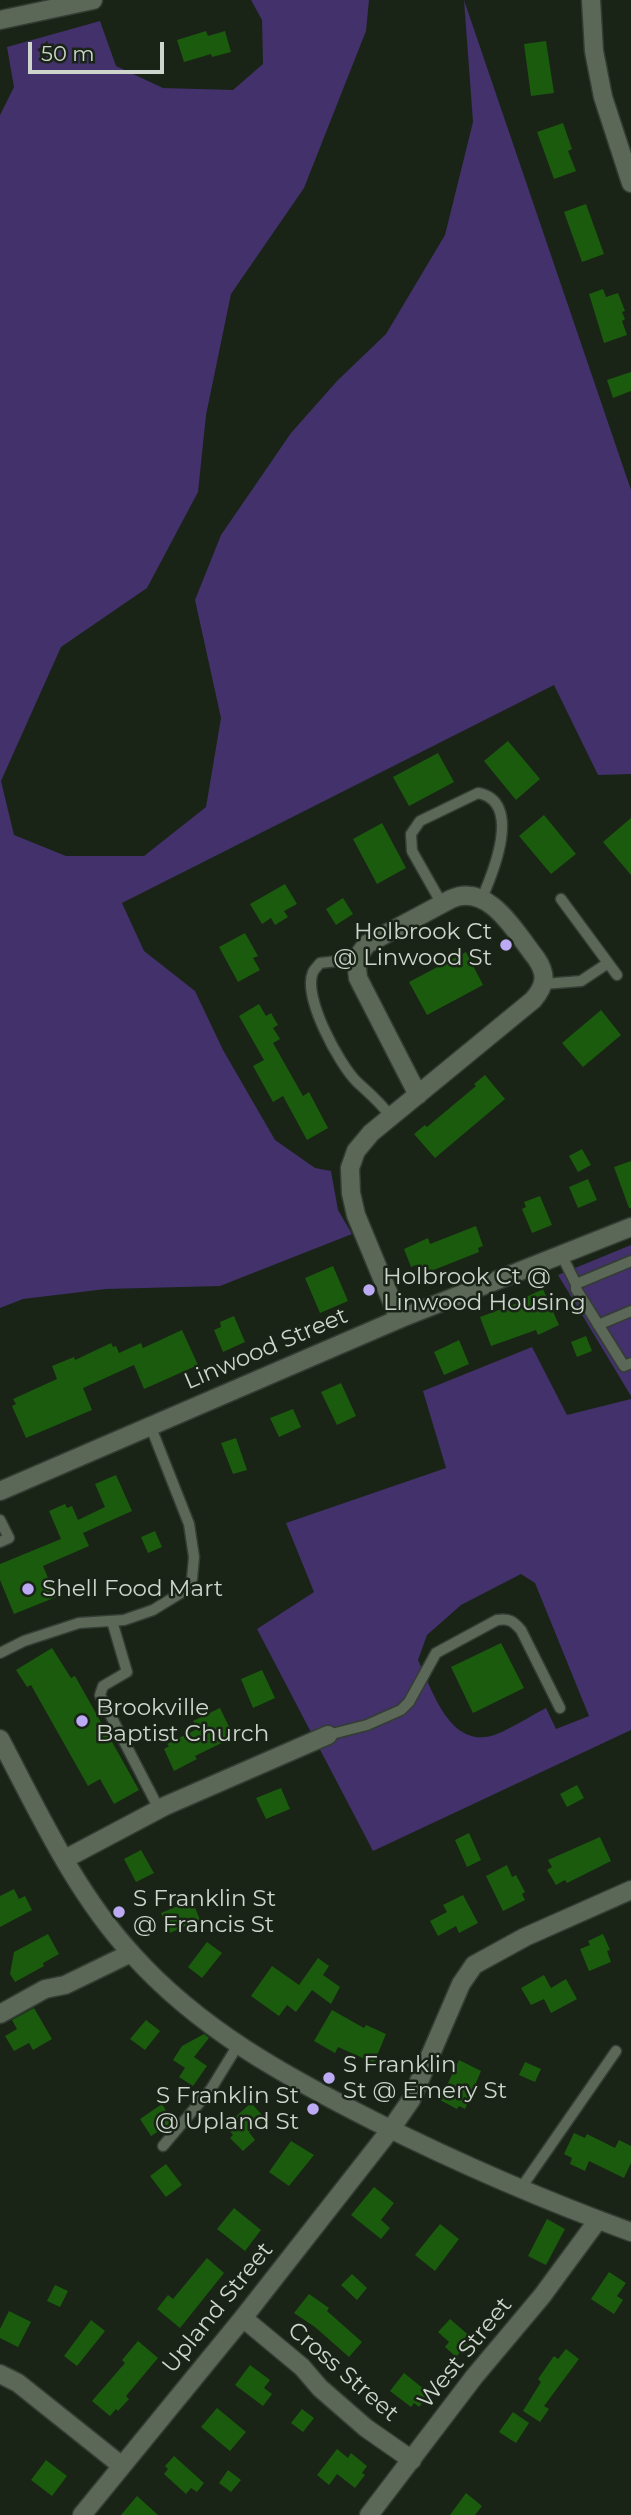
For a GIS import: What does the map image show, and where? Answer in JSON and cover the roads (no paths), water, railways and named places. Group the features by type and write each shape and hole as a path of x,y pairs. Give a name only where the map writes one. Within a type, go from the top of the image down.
{"street":[{"path":"0,20 93,0"},
{"path":"591,0 598,75 603,97 625,145 631,183"},
{"path":"398,1319 356,1215 351,1193 350,1168 356,1151 371,1133 418,1096 533,1000 544,984 542,967 536,958 493,906 482,898 466,894 442,904 368,944 356,959 358,978 418,1096"},
{"name":"Linwood Street","path":"0,1490 398,1319 631,1227"},
{"path":"65,1860 159,1809 328,1735"},
{"path":"0,1739 65,1860 103,1919 156,1980 201,2020 291,2077 391,2129 520,2188 631,2232"},
{"name":"Upland Street","path":"82,2515 243,2318 391,2129 411,2100 457,1993 474,1965 525,1937 631,1890"},
{"path":"0,2014 46,1989 65,1985 131,1953"},
{"name":"West Street","path":"369,2515 474,2377 572,2259 598,2220"},
{"name":"Cross Street","path":"243,2318 302,2367 320,2388 366,2428 412,2459"},
{"path":"0,2374 18,2383 122,2466"}],"lane":[{"path":"442,904 412,851 411,834 419,821 478,793 486,794 493,800 500,811 502,821 497,864 482,898"},
{"path":"561,899 617,975"},
{"path":"356,959 320,963 313,972 311,982 315,1008 339,1058 356,1081 391,1117"},
{"path":"544,984 581,981 608,963"},
{"path":"561,1254 576,1289 624,1366 631,1363"},
{"path":"576,1284 631,1261"},
{"path":"598,1325 631,1311"},
{"path":"0,1653 79,1623 124,1620 153,1610 184,1591 192,1579 194,1557 189,1524 150,1424"},
{"path":"0,1520 9,1538 0,1542"},
{"path":"328,1735 367,1725 401,1710 409,1702 436,1653 496,1620 506,1618 521,1630 560,1708"},
{"path":"112,1621 127,1671 103,1686 100,1695 159,1809"},
{"path":"163,2146 211,2089 237,2045"},
{"path":"520,2188 617,2051"}],"place":[{"name":"Holbrook Ct @ Linwood St","path":"506,945"},
{"name":"Holbrook Ct @ Linwood Housing","path":"369,1290"},
{"name":"Shell Food Mart","path":"28,1589"},
{"name":"Brookville Baptist Church","path":"82,1721"},
{"name":"S Franklin St @ Francis St","path":"119,1912"},
{"name":"S Franklin St @ Emery St","path":"329,2078"},
{"name":"S Franklin St @ Upland St","path":"313,2109"}]}
